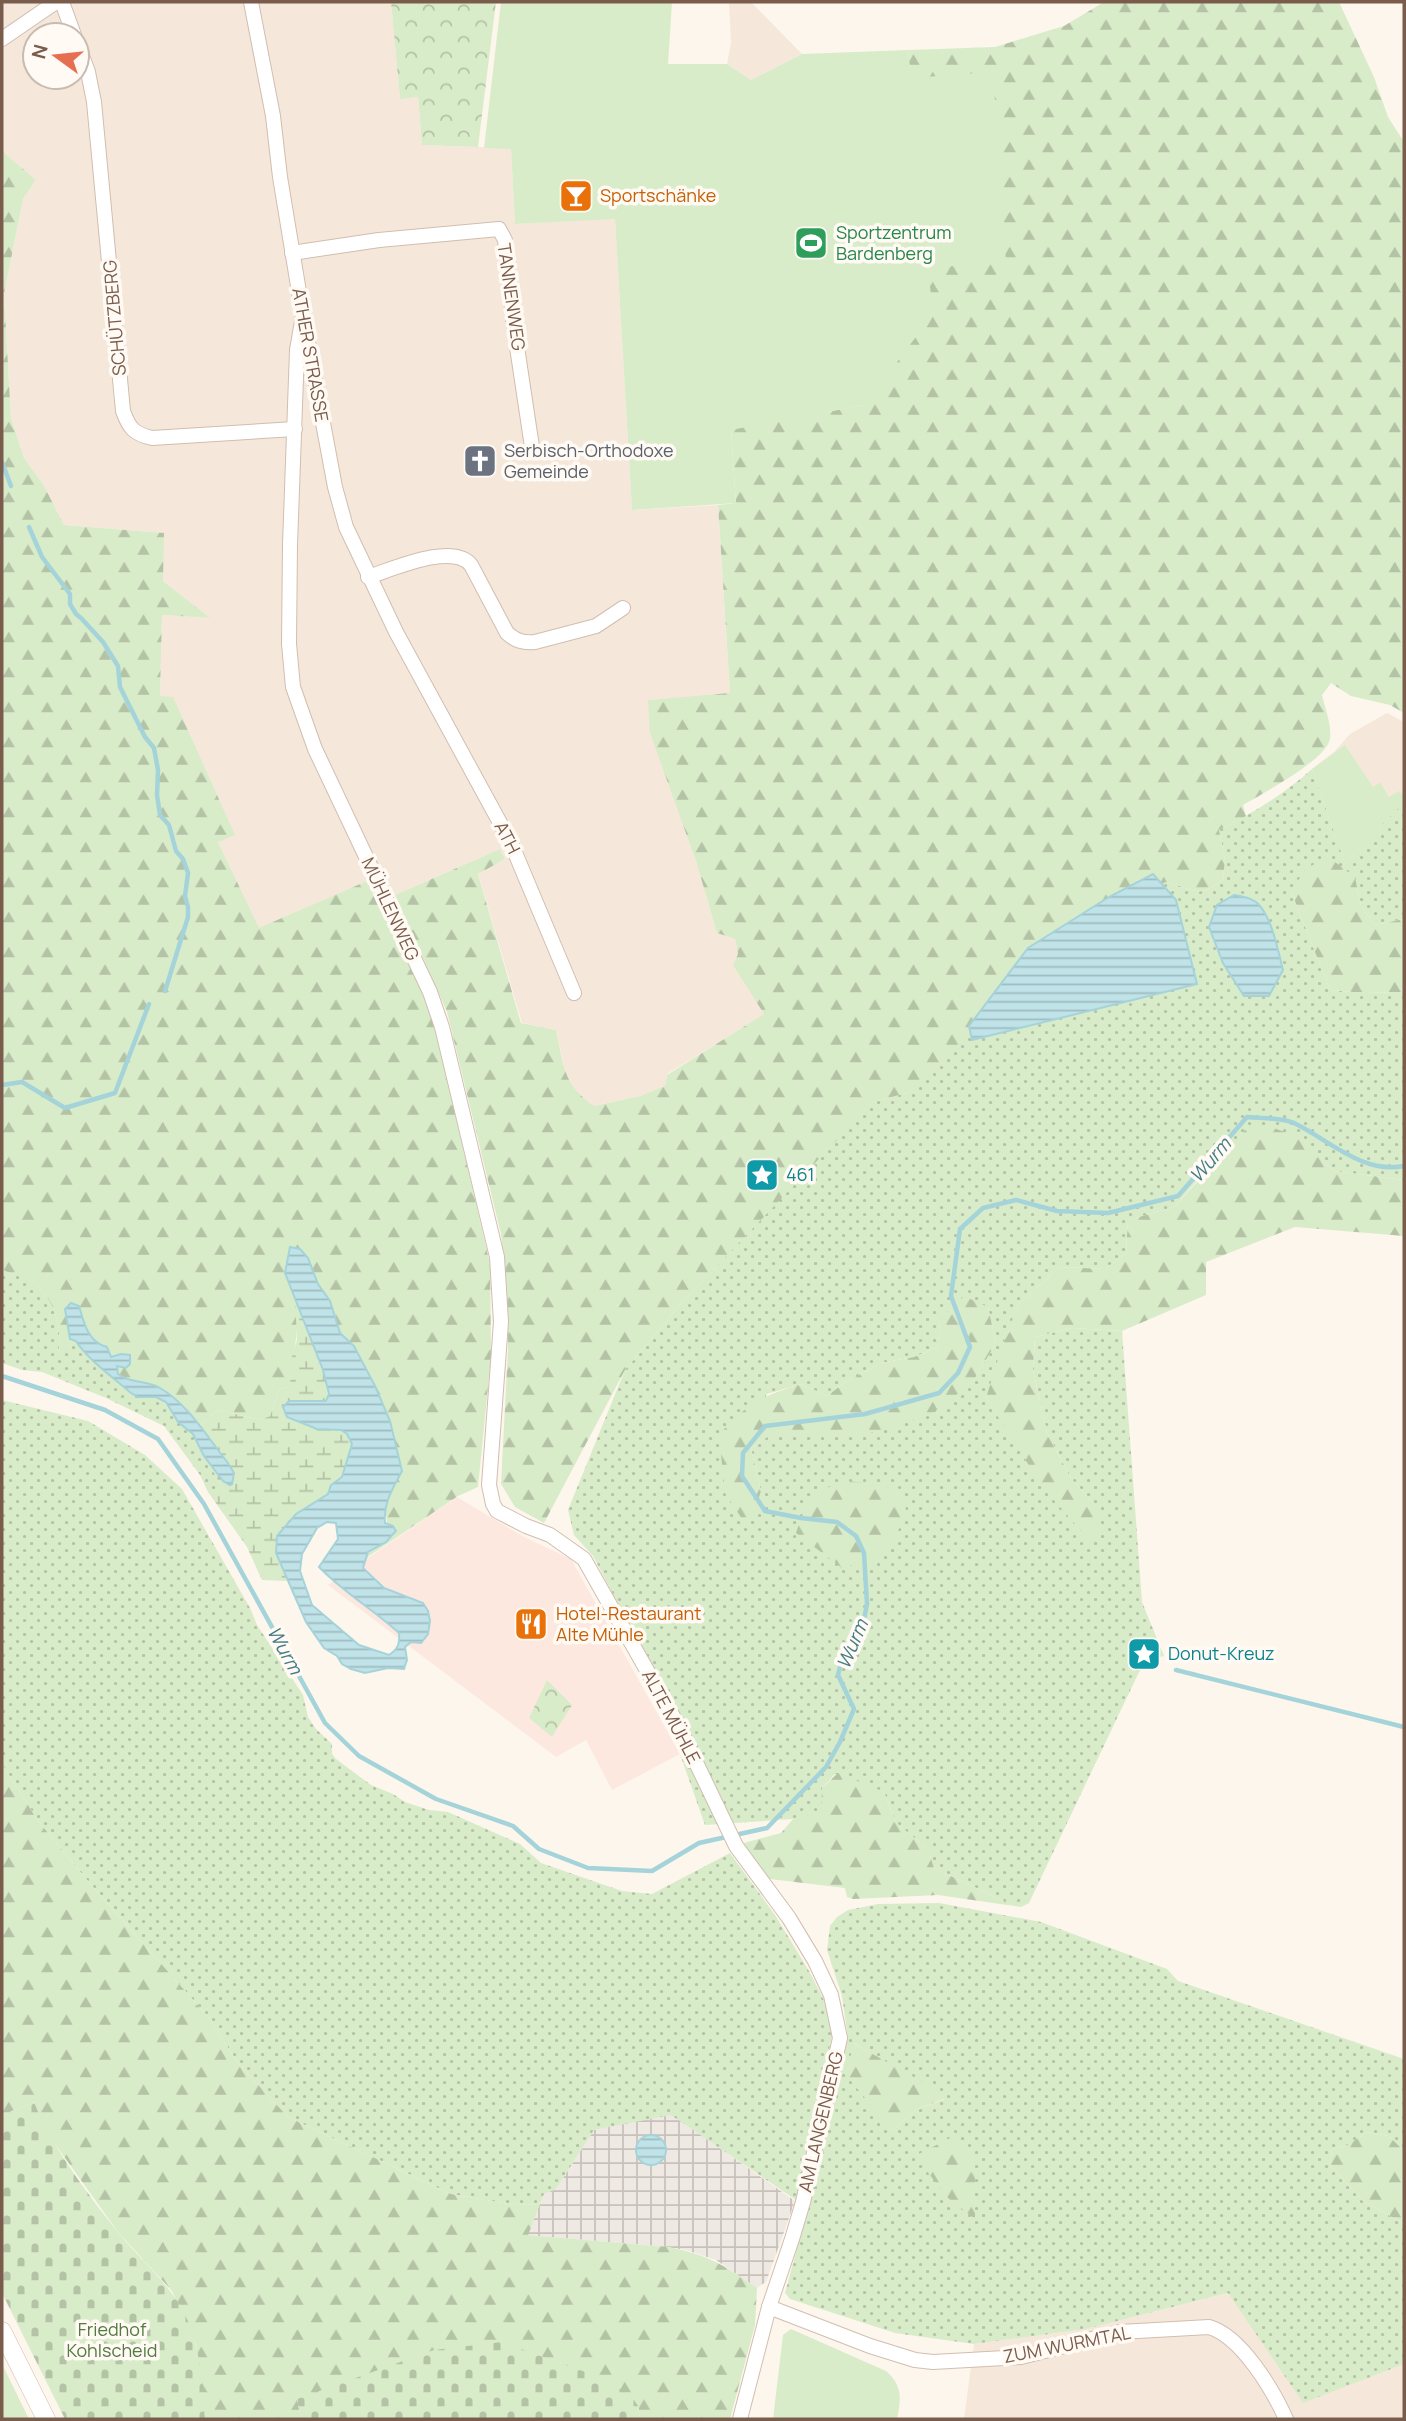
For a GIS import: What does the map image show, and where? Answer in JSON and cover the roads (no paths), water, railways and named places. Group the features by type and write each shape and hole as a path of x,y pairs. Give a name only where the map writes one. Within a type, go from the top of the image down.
{"street":[{"path":"2,39 56,2"},
{"path":"62,2 69,21"},
{"name":"ATHER STRASSE","path":"251,2 273,116 292,253 335,487 346,527 368,577 427,690"},
{"name":"SCHÜTZBERG","path":"91,87 123,411 128,426 138,435 152,438 295,429"},
{"name":"TANNENWEG","path":"292,253 417,236 499,229 505,240 514,327 532,447"},
{"name":"MÜHLENWEG","path":"303,316 297,350 290,545 289,644 293,687 315,749 430,992 442,1027 497,1257 501,1322 489,1485 492,1504"},
{"path":"368,577 449,554 466,559 507,633 524,643 596,626 623,608"},
{"name":"ATH","path":"427,690 511,844 574,993"},
{"name":"ALTE MÜHLE","path":"492,1504 497,1511 526,1527 550,1535 584,1559 679,1727 736,1846"},
{"name":"AM LANGENBERG","path":"736,1846 789,1918 815,1961 831,1995 840,2038 803,2202 769,2307 740,2419"},
{"name":"ZUM WURMTAL","path":"769,2307 870,2346 915,2360 933,2362 1021,2357 1120,2332 1209,2327 1220,2330 1238,2347 1269,2385 1286,2419"},
{"path":"2,2331 46,2419"}],"water":[{"path":"1153,874 1176,900 1197,984 972,1040 969,1026 1028,948 1109,897"},
{"path":"1234,895 1248,898 1258,904 1272,928 1283,970 1269,996 1244,996 1223,963 1209,927 1217,905"},
{"path":"290,1247 300,1249 308,1258 318,1284 330,1301 340,1333 354,1346 390,1421 402,1471 387,1502 385,1523 393,1526 396,1531 386,1542 368,1552 363,1568 384,1588 423,1603 428,1611 428,1634 421,1643 411,1642 405,1647 407,1660 404,1669 388,1668 365,1673 342,1664 337,1656 324,1648 306,1622 276,1553 277,1536 296,1514 328,1494 331,1485 342,1477 352,1444 347,1434 341,1430 317,1429 287,1417 283,1407 289,1401 326,1401 329,1394 323,1370 285,1273","holes":["327,1522 336,1523 338,1539 319,1567 399,1633 398,1646 389,1655 359,1645 312,1605 300,1571 302,1554 317,1528"]},
{"path":"71,1303 79,1306 91,1336 107,1347 111,1357 130,1355 130,1364 126,1368 117,1366 118,1374 160,1388 189,1412 234,1473 232,1484 223,1481 204,1456 193,1434 178,1422 166,1402 156,1397 138,1397 131,1393 94,1361 76,1341 70,1339 65,1309"},
{"path":"651,2135 657,2136 665,2144 665,2156 657,2164 651,2165 645,2164 637,2156 636,2150 637,2144 645,2136"}],"waterway":[{"path":"2,462 11,486"},
{"path":"29,527 42,557 70,594 70,604 76,614 103,642 118,666 120,687 145,737 154,748 160,815 169,825 176,851 183,859 188,873 185,896 188,917 165,991"},
{"path":"2,1085 22,1082 65,1108 115,1093 149,1004"},
{"name":"Wurm","path":"2,1376 105,1410 158,1439 204,1504 325,1723 359,1756 436,1799 513,1826 539,1849 588,1868 652,1871 699,1843 767,1828 826,1767 840,1742 854,1709 838,1675 842,1659 863,1625 867,1604 864,1553 856,1536 837,1522 765,1511 742,1476 743,1453 765,1426 865,1414 939,1393 958,1373 970,1347 951,1296 960,1229 983,1208 1016,1200 1057,1211 1108,1213 1178,1196 1247,1117 1291,1122 1361,1161 1389,1167 1404,1166"},
{"path":"1176,1670 1404,1727"}],"place":[{"name":"Sportschänke","path":"576,196"},
{"name":"Sportzentrum Bardenberg","path":"811,243"},
{"name":"Serbisch-Orthodoxe Gemeinde","path":"480,461"},
{"name":"461","path":"762,1175"},
{"name":"Hotel-Restaurant Alte Mühle","path":"531,1624"},
{"name":"Donut-Kreuz","path":"1144,1654"}],"park label":[{"name":"Friedhof Kohlscheid","path":"112,2340"}]}
